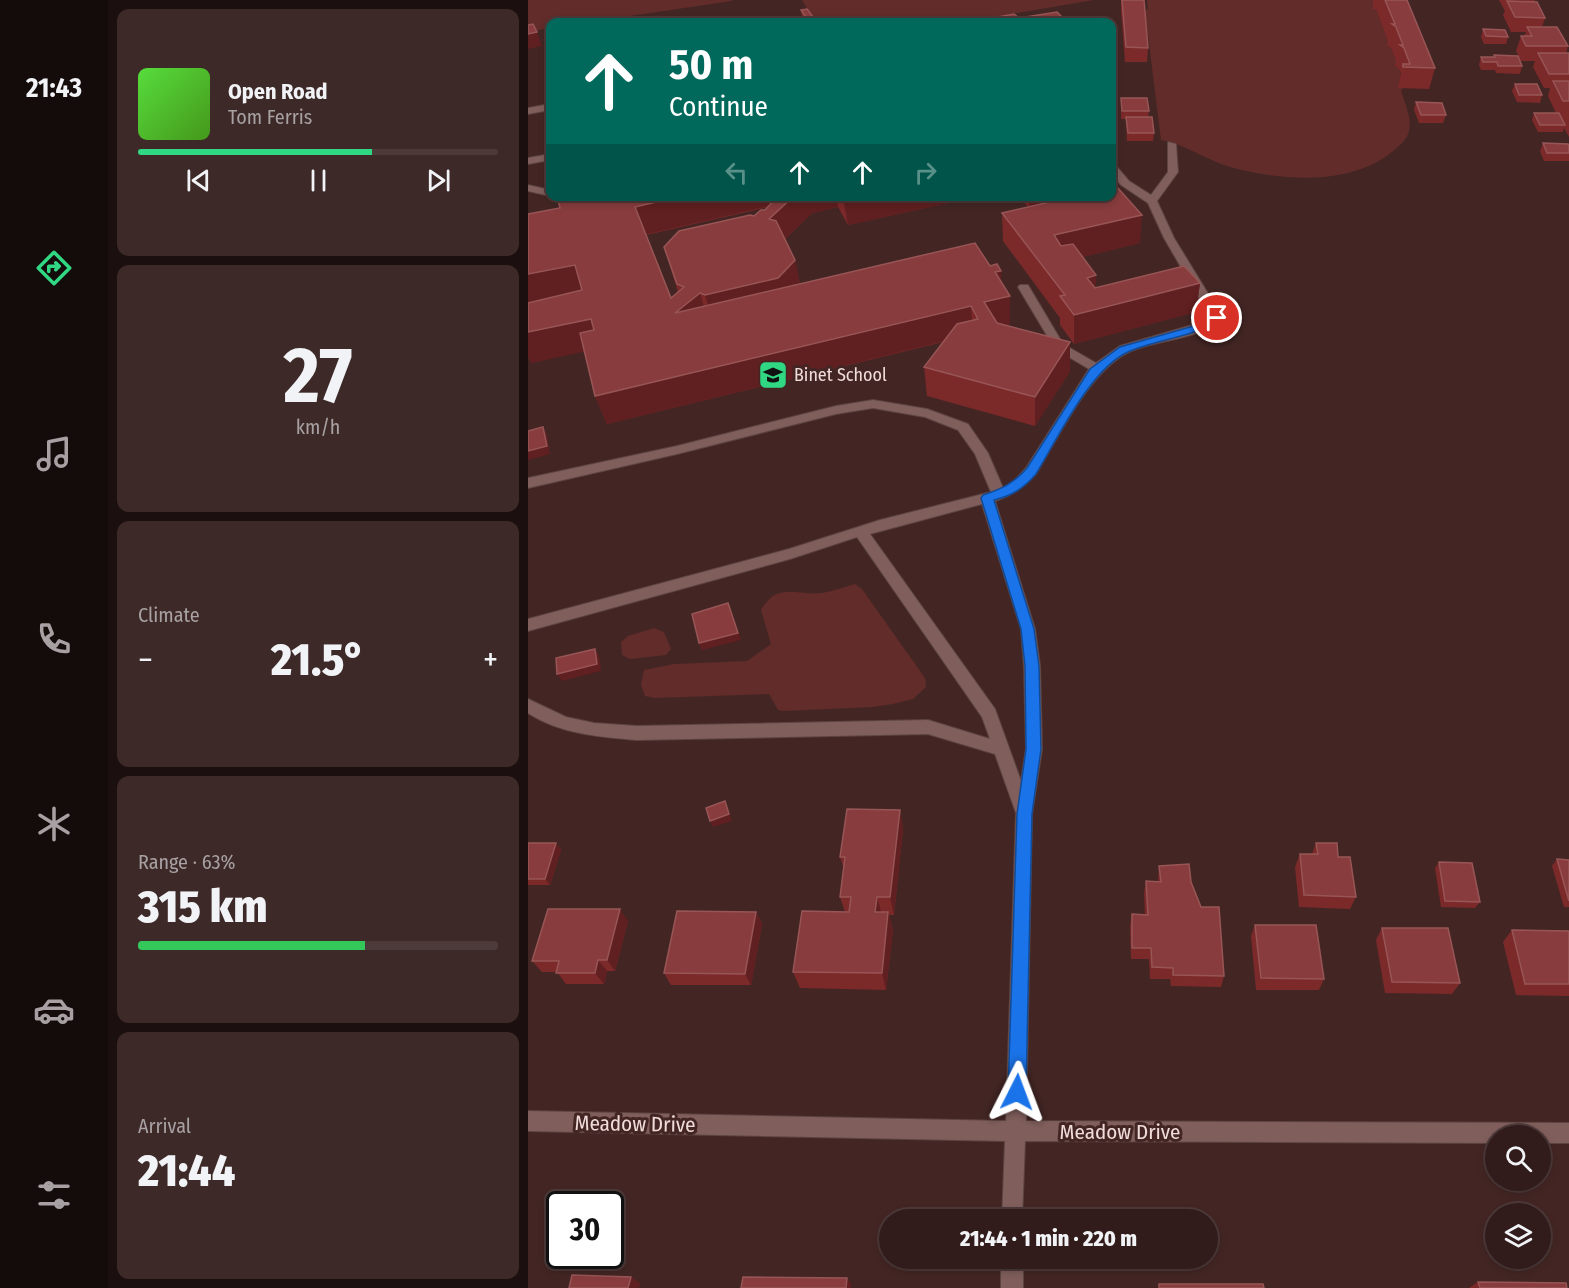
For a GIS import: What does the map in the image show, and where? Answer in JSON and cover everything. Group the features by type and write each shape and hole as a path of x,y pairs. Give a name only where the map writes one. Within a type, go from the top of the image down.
{"street":[{"path":"528,111 546,108"},
{"path":"1152,201 1173,172 1171,144"},
{"path":"528,161 546,158"},
{"path":"528,625 780,557 993,496 1020,483 1031,471 1097,369 1124,350 1200,327 1217,318 1169,238 1152,201 1125,183 1116,173"},
{"path":"528,188 546,192"},
{"path":"1024,286 1059,346 1097,369"},
{"path":"528,483 677,450 836,410 873,404 927,413 963,427 981,453 1028,629 1032,666 1034,749 1024,814 1019,1053 1012,1209"},
{"path":"861,532 989,714 1024,814"},
{"path":"528,705 565,723 602,731 637,733 928,727 1002,749"},
{"name":"Meadow Drive","path":"528,1121 1015,1131 1569,1133"},
{"path":"1012,1269 1012,1288"}],"shaded area":[{"path":"528,0 732,0 616,18 546,18 546,29 528,32"},
{"path":"802,0 1094,0 988,18 813,18"},
{"path":"1147,0 1373,0 1373,8 1376,9 1398,66 1395,66 1399,69 1405,85 1401,91 1410,121 1406,137 1392,152 1376,163 1338,175 1297,178 1238,169 1161,140 1145,11 1148,9"},
{"path":"855,584 862,589 925,678 926,687 913,699 872,707 784,711 778,710 769,694 655,698 645,696 641,685 644,670 674,664 747,661 771,644 761,610 774,596 788,592 822,593"},
{"path":"654,628 664,632 671,649 666,655 630,659 622,655 621,642 628,636"}],"building":[{"path":"1122,0 1144,0 1148,48 1126,47"},
{"path":"1385,0 1407,0 1435,68 1403,67 1403,64 1410,64 1404,48 1400,45 1403,45 1396,27 1392,24 1395,24"},
{"path":"1507,1 1537,2 1545,18 1515,17"},
{"path":"807,9 814,18 806,18 801,10"},
{"path":"1057,12 1063,18 1019,18"},
{"path":"1014,14 1019,18 992,18"},
{"path":"533,24 537,32 528,34 528,25"},
{"path":"1527,27 1557,27 1568,46 1526,46 1521,36 1532,36"},
{"path":"1483,29 1505,30 1508,37 1486,36"},
{"path":"1538,53 1569,53 1569,74 1549,74"},
{"path":"1494,55 1518,56 1522,66 1498,66 1497,62 1483,62 1481,57 1495,57"},
{"path":"1553,81 1569,81 1569,101 1563,101"},
{"path":"1515,84 1537,84 1542,95 1519,95"},
{"path":"1121,98 1147,98 1149,111 1122,111"},
{"path":"1416,102 1442,103 1446,115 1421,115"},
{"path":"1534,113 1559,113 1565,125 1540,125"},
{"path":"1126,117 1152,117 1154,133 1128,133"},
{"path":"1543,143 1568,144 1569,153 1547,153"},
{"path":"1116,187 1142,215 1054,235 1061,246 1073,244 1096,275 1087,278 1095,288 1184,266 1200,283 1074,315 1060,296 1065,295 1002,213 1054,201 1116,201"},
{"path":"558,201 661,201 635,207 671,298 684,287 677,284 664,247 679,231 754,216 761,210 765,210 773,201 789,201 769,219 776,221 795,260 778,278 705,295 700,293 675,313 975,243 990,266 997,264 1001,271 995,272 1010,296 984,302 997,323 1070,342 1035,397 924,367 957,324 978,319 971,306 595,396 580,333 594,330 591,319 528,332 528,303 582,290 575,265 528,274 528,214 560,208"},
{"path":"543,427 547,446 528,451 528,431"},
{"path":"728,603 738,633 699,643 692,614"},
{"path":"595,649 597,664 557,674 556,658"},
{"path":"725,801 729,814 710,821 706,808"},
{"path":"847,809 900,810 890,897 877,897 875,912 888,912 882,973 793,972 802,911 849,912 851,897 840,897 845,857 840,857"},
{"path":"528,843 556,843 545,879 528,879"},
{"path":"1316,843 1337,843 1338,857 1350,857 1356,897 1304,895 1300,854 1318,854"},
{"path":"1557,859 1569,860 1569,901"},
{"path":"1439,862 1472,863 1480,902 1445,901"},
{"path":"1189,864 1191,882 1201,907 1219,907 1224,976 1173,975 1173,968 1152,967 1151,948 1132,948 1132,914 1148,915 1146,881 1161,882 1159,866"},
{"path":"548,909 620,909 607,960 598,960 595,973 556,973 559,961 532,961"},
{"path":"677,911 756,912 745,974 664,973"},
{"path":"1255,925 1316,925 1324,979 1261,978"},
{"path":"1382,928 1448,928 1460,983 1392,982"},
{"path":"1512,930 1569,931 1569,984 1525,984"},
{"path":"572,1275 631,1277 628,1288 569,1288"},
{"path":"743,1277 847,1278 846,1288 741,1288"},
{"path":"1478,1282 1566,1283 1567,1288 1480,1288"},
{"path":"1159,1284 1263,1284 1264,1288 1159,1288"}],"place":[{"name":"Binet School","path":"773,375"}],"route":[{"path":"1017,1092 1024,814 1034,749 1032,666 1028,629 987,498 1004,494 1020,483 1031,471 1094,371 1124,350 1178,335 1217,318"}]}
